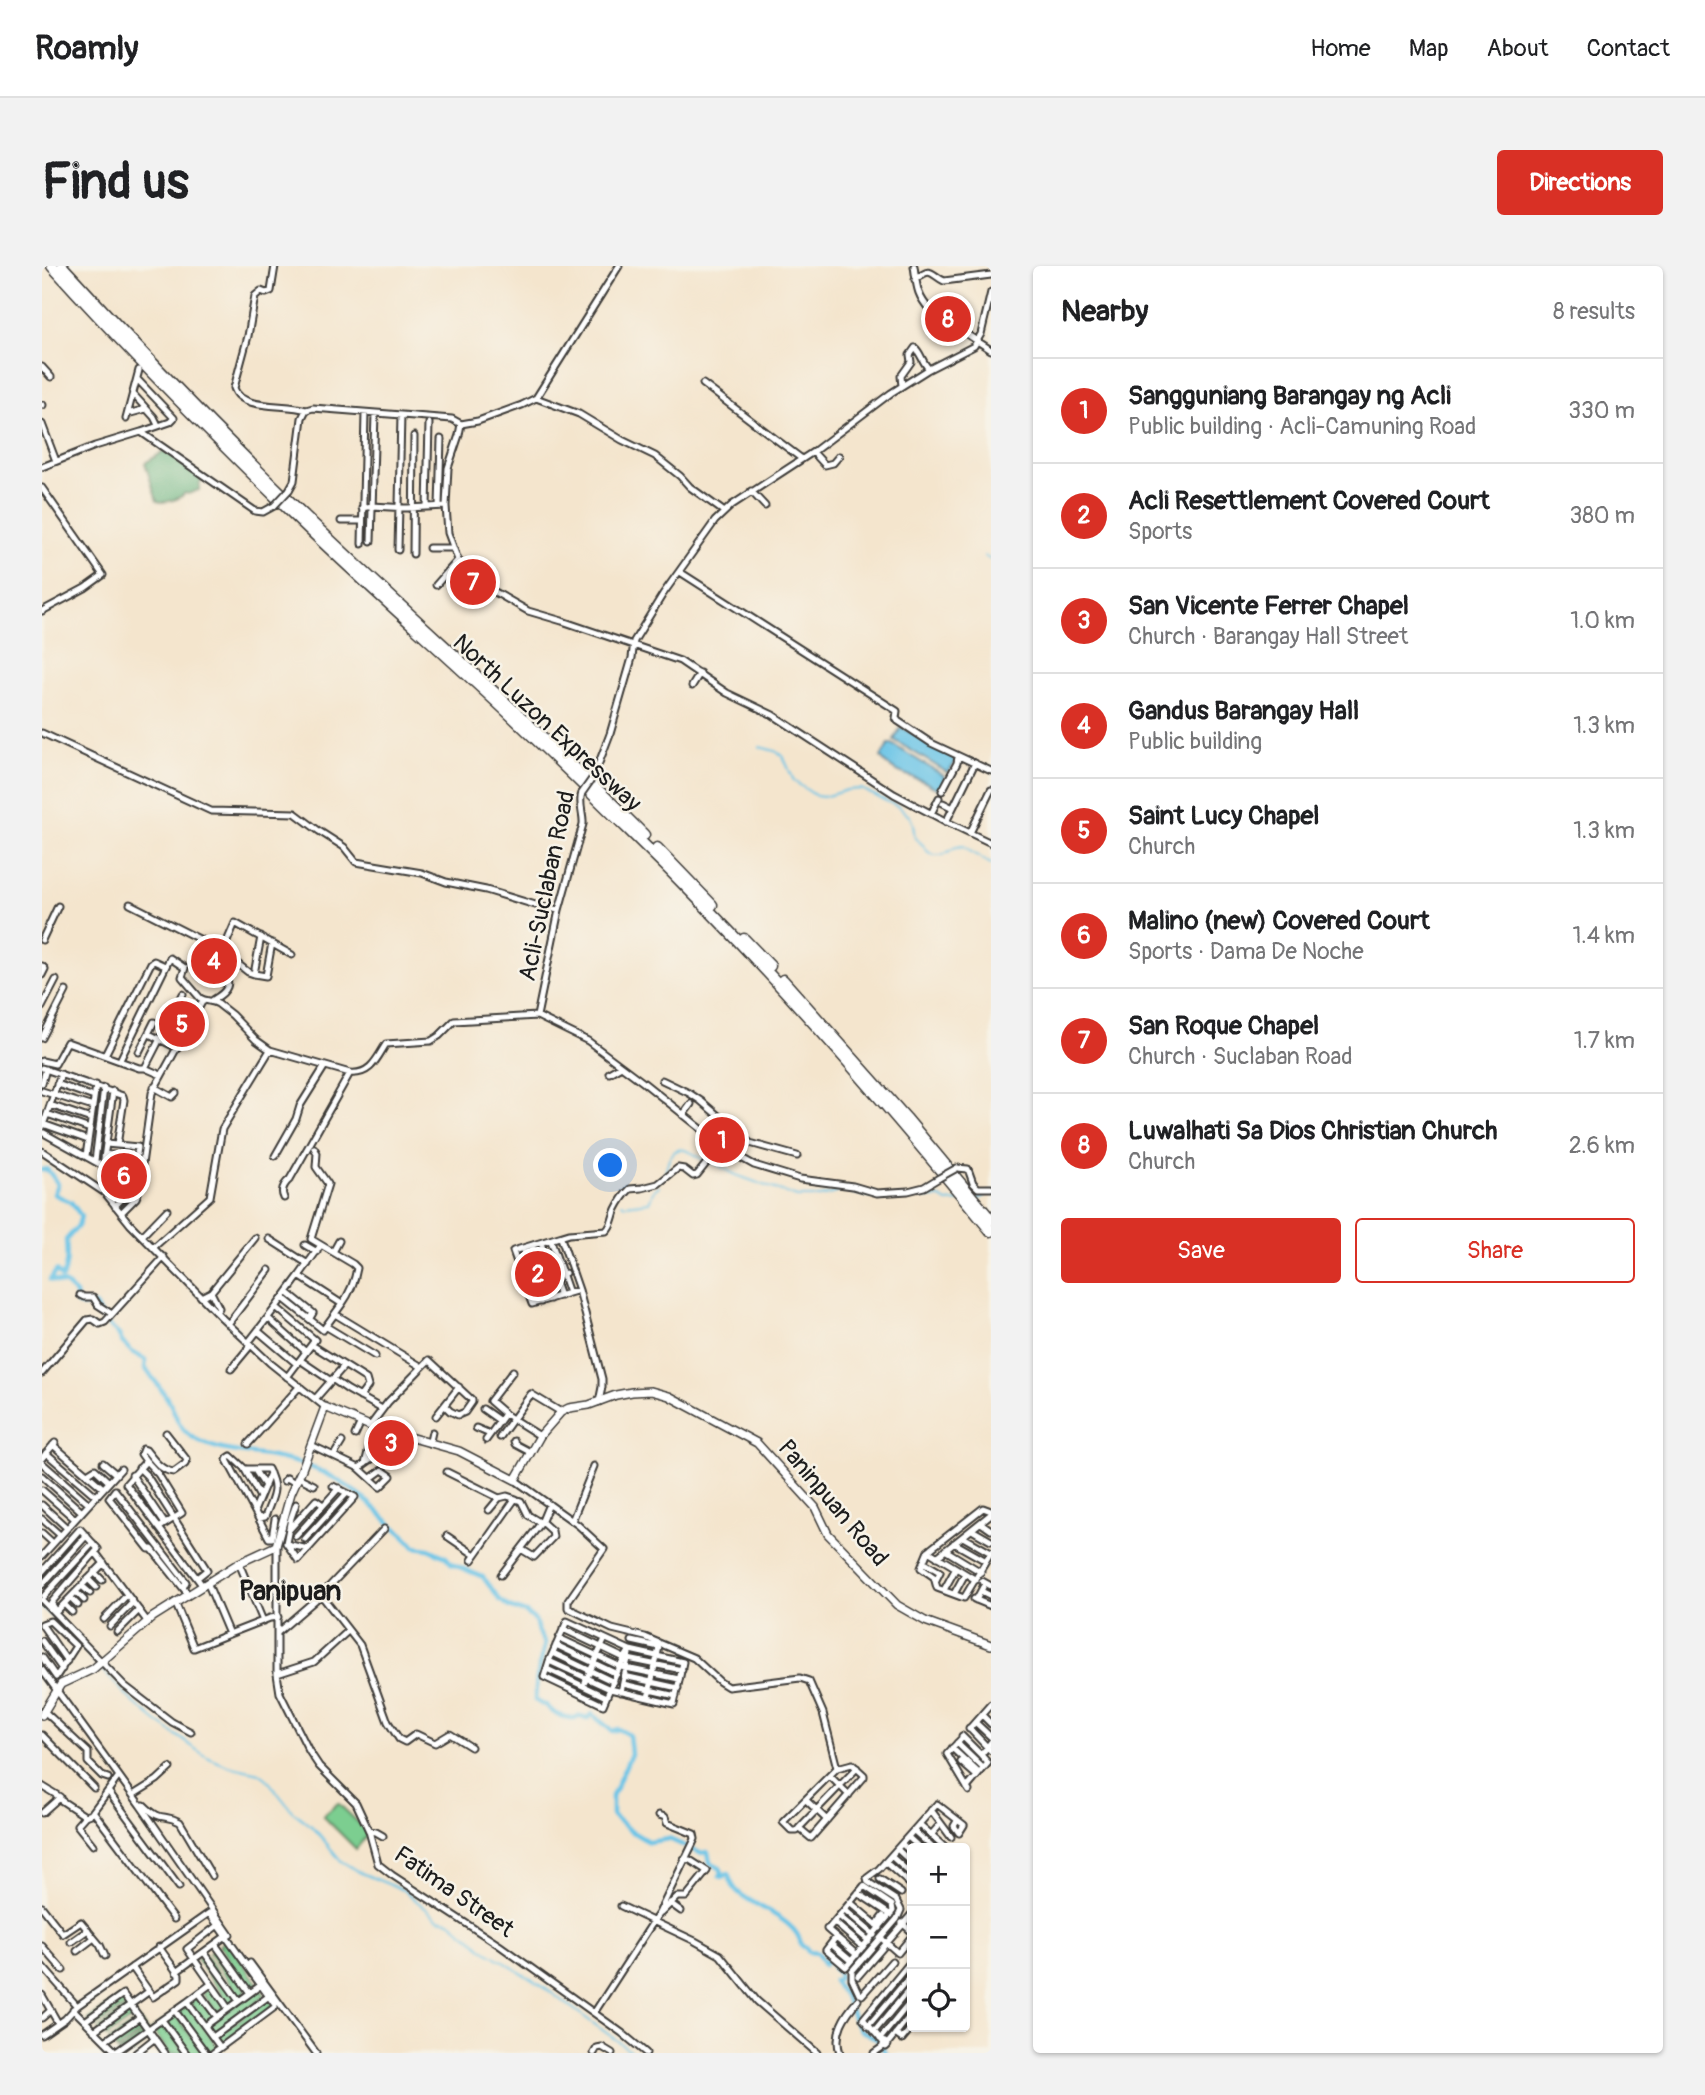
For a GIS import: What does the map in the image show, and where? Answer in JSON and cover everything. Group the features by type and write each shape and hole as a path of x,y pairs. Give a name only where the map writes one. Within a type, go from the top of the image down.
{"highway":[{"name":"North Luzon Expressway","path":"52,266 142,363 283,505 489,695 626,827 756,961 991,1220"},
{"name":"North Luzon Expressway","path":"62,266 285,497 576,768 672,863 858,1063 968,1197 991,1231"},
{"path":"456,656 491,685 497,686"},
{"path":"530,714 536,727 576,768"},
{"path":"626,827 663,867 669,882"},
{"path":"706,917 712,918 756,961"}],"main road":[{"name":"Paninpuan Road","path":"561,1412 625,1393 654,1392 669,1396 748,1437 757,1443 805,1495 818,1511 828,1534 897,1605 925,1622 991,1645"},
{"path":"43,1713 58,1683 98,1665 144,1618 175,1602 185,1591 277,1544 286,1532 279,1520 312,1445 325,1407 370,1426 460,1451 515,1480 540,1436 561,1412"}],"street":[{"path":"275,266 271,291 261,291 255,296 234,391 245,400 306,410 313,408 452,419 461,424 478,421 536,398 619,266"},
{"path":"914,266 919,296 930,310 991,350"},
{"path":"915,280 930,272 944,281 991,275"},
{"path":"978,340 991,292"},
{"name":"Acli-Suclaban Road","path":"537,1016 559,910 583,824 580,800 594,776 610,734 632,658 633,645 648,617 723,512 813,452 902,386 929,369 962,354 978,340"},
{"path":"958,346 962,354"},
{"path":"902,386 901,376 911,362 910,355 915,348 929,369"},
{"path":"43,370 51,377"},
{"path":"126,419 139,370"},
{"path":"906,370 915,378"},
{"path":"42,467 173,420 174,417 137,379"},
{"path":"703,384 802,459"},
{"path":"133,394 158,425"},
{"path":"536,398 579,414 655,456 723,512"},
{"path":"871,408 869,404 872,400"},
{"path":"128,412 131,414 146,409"},
{"path":"141,432 255,511 263,512 274,506 294,481 302,418 306,410"},
{"path":"362,544 365,413"},
{"path":"371,541 375,414"},
{"path":"398,550 401,415"},
{"path":"427,508 429,423"},
{"path":"42,424 57,461"},
{"path":"461,424 448,468 447,529 458,560 488,589 515,605 680,662 727,692 773,715 880,785 946,822 991,843"},
{"path":"414,436 414,554"},
{"path":"439,506 441,439"},
{"path":"813,452 825,465 839,456"},
{"path":"42,488 103,575 42,611"},
{"path":"751,491 765,506"},
{"path":"362,508 446,506"},
{"path":"341,521 362,521"},
{"path":"429,548 452,548"},
{"path":"436,585 458,560"},
{"path":"680,572 897,711 898,721 913,732 958,757 991,771"},
{"path":"692,686 700,673"},
{"path":"42,733 211,811 296,813 344,847 356,862 422,873 446,882 559,910"},
{"path":"942,791 958,757"},
{"path":"946,822 975,763"},
{"path":"970,833 991,790"},
{"path":"932,814 941,801 953,808"},
{"path":"121,1213 138,1194 154,1087 202,1002 213,1000 228,985 219,960 212,957 215,947 130,904"},
{"path":"42,940 58,906"},
{"path":"219,960 235,923 292,955"},
{"path":"254,974 261,937"},
{"path":"224,953 247,972 266,976 272,943"},
{"path":"120,1059 170,958 185,968 183,978 204,1001"},
{"path":"105,1055 151,962 166,966"},
{"path":"42,1007 56,980"},
{"path":"42,1038 66,991"},
{"path":"145,1068 183,994"},
{"path":"213,1000 270,1050 351,1073 358,1073 371,1066 386,1044 431,1041 454,1021 537,1016 575,1033 721,1145 754,1165 800,1179 853,1186 877,1193 924,1187 957,1168 968,1168 973,1183 978,1188 991,1188"},
{"path":"138,1052 154,1022"},
{"path":"149,1034 177,1048"},
{"path":"42,1061 55,1064 67,1042 139,1068 156,1069 162,1076"},
{"path":"154,1247 211,1197 222,1129 270,1050"},
{"path":"172,1058 179,1062"},
{"path":"275,1156 296,1119 300,1106 325,1066"},
{"path":"609,1073 621,1066"},
{"path":"42,1083 44,1069 117,1093 124,1100 117,1145"},
{"path":"343,1071 345,1081"},
{"path":"284,1198 282,1192 285,1182 290,1179 351,1073"},
{"path":"42,1128 61,1074"},
{"path":"662,1080 701,1101 755,1146 797,1156"},
{"path":"57,1084 94,1097"},
{"path":"86,1156 96,1085"},
{"path":"154,1087 172,1097 176,1093"},
{"path":"94,1161 104,1088"},
{"path":"42,1091 93,1107"},
{"path":"117,1093 103,1164 128,1193"},
{"path":"684,1115 691,1104"},
{"path":"42,1105 90,1129"},
{"path":"49,1109 91,1119"},
{"path":"42,1128 88,1140"},
{"path":"42,1128 94,1161 135,1167"},
{"path":"579,1290 531,1303 513,1251 578,1233 606,1231 611,1228 621,1199 630,1189 658,1184 678,1168 695,1176 733,1130"},
{"path":"106,1144 138,1147 132,1188 115,1206"},
{"path":"736,1156 744,1144"},
{"path":"283,1298 323,1330 348,1296 357,1268 311,1239 328,1184 316,1167 317,1153 314,1147"},
{"path":"42,1151 106,1193 142,1236 228,1324 325,1407"},
{"path":"104,1154 137,1158"},
{"path":"142,1236 167,1210"},
{"path":"171,1230 177,1237"},
{"path":"203,1299 255,1238"},
{"path":"561,1238 579,1290 602,1379 599,1402"},
{"path":"269,1239 308,1264"},
{"path":"333,1252 339,1241"},
{"path":"551,1241 569,1293"},
{"path":"541,1243 560,1296"},
{"path":"305,1245 317,1252"},
{"path":"231,1369 321,1245"},
{"path":"532,1246 539,1266"},
{"path":"523,1248 541,1302"},
{"path":"42,1373 87,1320 93,1319 100,1324 108,1319 164,1257"},
{"path":"521,1273 548,1263"},
{"path":"228,1324 269,1270"},
{"path":"535,1283 572,1270"},
{"path":"299,1276 342,1304"},
{"path":"544,1280 550,1299"},
{"path":"287,1292 313,1313 310,1318"},
{"path":"210,1293 219,1308 216,1312"},
{"path":"80,1295 93,1297 108,1319"},
{"path":"276,1307 315,1340 287,1377"},
{"path":"335,1314 422,1367"},
{"path":"268,1318 306,1352"},
{"path":"327,1327 375,1356"},
{"path":"258,1331 298,1362 382,1409"},
{"path":"312,1345 369,1382 360,1396"},
{"path":"370,1426 382,1409 431,1361 472,1402 465,1412 456,1415 445,1406"},
{"path":"316,1398 344,1366"},
{"path":"513,1371 489,1401 540,1436"},
{"path":"248,1444 300,1386"},
{"path":"436,1416 459,1387"},
{"path":"500,1437 531,1394 561,1412"},
{"path":"483,1409 500,1421"},
{"path":"476,1428 488,1437 505,1414"},
{"path":"355,1435 361,1422"},
{"path":"362,1466 373,1458 384,1429"},
{"path":"430,1441 432,1432"},
{"path":"159,1528 182,1513 158,1474 141,1454 143,1449 146,1450 161,1467 176,1472 187,1460 166,1433"},
{"path":"514,1441 530,1452"},
{"path":"334,1455 342,1442"},
{"path":"43,1458 54,1444 103,1488"},
{"path":"362,1466 370,1444"},
{"path":"312,1445 362,1466 371,1478"},
{"path":"260,1497 244,1468 232,1456 227,1458 271,1538 279,1520 262,1518"},
{"path":"43,1458 96,1496"},
{"path":"43,1458 89,1504"},
{"path":"43,1552 109,1482 121,1476 132,1475 146,1461"},
{"path":"101,1474 105,1465 121,1476 202,1582 229,1634"},
{"path":"572,1521 594,1466"},
{"path":"139,1468 207,1570 202,1582"},
{"path":"244,1468 268,1469 275,1483 276,1488 262,1518"},
{"path":"87,1474 94,1469 109,1482"},
{"path":"254,1469 265,1486"},
{"path":"447,1472 499,1498"},
{"path":"255,1510 270,1473"},
{"path":"132,1475 165,1524"},
{"path":"42,1476 82,1511"},
{"path":"284,1481 287,1478 314,1485"},
{"path":"515,1480 593,1537 605,1550 568,1601 568,1608 612,1629 634,1634 694,1658 728,1687 800,1678 808,1681 823,1713 837,1768"},
{"path":"296,1504 286,1532 286,1543 297,1559 355,1497 336,1487 296,1536"},
{"path":"42,1490 75,1520"},
{"path":"155,1547 149,1549 116,1507 109,1497 114,1490 124,1500 185,1591"},
{"path":"291,1493 300,1496"},
{"path":"305,1539 347,1493"},
{"path":"489,1510 499,1498 507,1496 521,1500 528,1515 552,1531 553,1537 534,1557 521,1549"},
{"path":"447,1536 473,1557 516,1499"},
{"path":"116,1507 124,1500"},
{"path":"286,1532 316,1500 325,1516 332,1522"},
{"path":"500,1574 541,1523 549,1504"},
{"path":"42,1505 67,1528"},
{"path":"937,1557 991,1512 982,1508 928,1551 921,1569 936,1580 937,1588 965,1598 983,1585"},
{"path":"42,1519 60,1535"},
{"path":"981,1523 991,1530"},
{"path":"42,1572 80,1529 98,1549 51,1602 50,1605 61,1618"},
{"path":"278,1633 321,1595 384,1529"},
{"path":"972,1530 991,1541"},
{"path":"286,1532 314,1542"},
{"path":"42,1533 53,1543"},
{"path":"42,1585 87,1535"},
{"path":"963,1537 991,1553 981,1572 983,1585"},
{"path":"93,1543 43,1598 98,1665 175,1724 191,1732"},
{"path":"286,1543 308,1549"},
{"path":"954,1543 986,1561"},
{"path":"277,1544 277,1676 314,1662 348,1631"},
{"path":"945,1550 981,1572"},
{"path":"928,1551 983,1585 991,1596"},
{"path":"96,1553 144,1618 125,1624 117,1632"},
{"path":"58,1555 85,1583 90,1594"},
{"path":"57,1611 104,1563"},
{"path":"239,1563 263,1620"},
{"path":"944,1590 956,1568"},
{"path":"270,1576 278,1572"},
{"path":"94,1573 102,1580"},
{"path":"954,1594 965,1574"},
{"path":"991,1575 975,1599 991,1606"},
{"path":"85,1583 96,1587"},
{"path":"76,1592 84,1600"},
{"path":"104,1619 127,1595"},
{"path":"321,1595 363,1651 388,1722 399,1739 405,1742 416,1734 437,1743 450,1734 471,1747"},
{"path":"71,1598 78,1605"},
{"path":"110,1626 133,1602"},
{"path":"175,1602 194,1648 263,1620 278,1617"},
{"path":"64,1604 72,1612"},
{"path":"572,1610 544,1677 603,1705 623,1667 634,1634"},
{"path":"111,1612 125,1624"},
{"path":"58,1683 62,1669 67,1661 76,1646 50,1620 42,1625 67,1661"},
{"path":"549,1661 611,1689 674,1704 683,1662 630,1650 567,1621"},
{"path":"563,1629 626,1659 681,1670"},
{"path":"557,1684 583,1629"},
{"path":"559,1638 623,1667 680,1679"},
{"path":"580,1694 605,1639"},
{"path":"61,1652 69,1640"},
{"path":"42,1641 62,1669"},
{"path":"632,1641 659,1647 648,1698"},
{"path":"556,1645 617,1674"},
{"path":"553,1653 614,1682"},
{"path":"42,1657 118,1776 140,1805 147,1825 182,1866 316,2053"},
{"path":"621,1692 623,1667"},
{"path":"42,1670 58,1683"},
{"path":"547,1670 606,1697"},
{"name":"Fatima Street","path":"277,1676 278,1688 286,1707 316,1762 356,1803 381,1867 499,1945 622,2032 646,2053"},
{"path":"624,1676 678,1688"},
{"path":"622,1684 676,1696"},
{"path":"990,1707 969,1728 990,1744"},
{"path":"43,1713 88,1752 88,1762 104,1778 108,1778"},
{"path":"982,1715 991,1724"},
{"path":"975,1722 990,1744"},
{"path":"42,1735 94,1788"},
{"path":"962,1737 988,1762 968,1789 946,1753 955,1745 962,1737"},
{"path":"981,1755 990,1744"},
{"path":"955,1745 980,1773"},
{"path":"954,1768 974,1748"},
{"path":"964,1758 980,1773"},
{"path":"799,1828 811,1838 864,1777 857,1768 852,1764 837,1768 783,1823 792,1831 797,1831 799,1828 857,1768"},
{"path":"133,1795 170,1768"},
{"path":"93,1845 77,1826 78,1823 93,1811 118,1776"},
{"path":"830,1776 849,1795"},
{"path":"42,1786 85,1815"},
{"path":"108,1791 179,1887"},
{"path":"42,1813 59,1799"},
{"path":"806,1800 827,1820"},
{"path":"876,1981 827,1928 866,1884 867,1878 879,1869 938,1802 941,1813 957,1835"},
{"path":"140,1805 144,1805 160,1818 180,1822 212,1876"},
{"path":"931,1810 965,1824 947,1843"},
{"path":"93,1811 174,1919"},
{"path":"924,1819 930,1823 941,1813"},
{"path":"655,1919 695,1839 694,1834 667,1823 665,1817 659,1815"},
{"path":"957,1821 954,1826 957,1835"},
{"path":"919,1824 939,1843"},
{"path":"136,1828 147,1825"},
{"path":"931,1835 938,1826"},
{"path":"369,1831 383,1836"},
{"path":"914,1831 927,1843"},
{"path":"937,1840 943,1833"},
{"path":"908,1837 915,1843"},
{"path":"902,1844 907,1848"},
{"path":"897,1849 907,1858"},
{"path":"891,1856 907,1870"},
{"path":"594,2013 655,1919 677,1897 685,1898 707,1871 684,1859"},
{"path":"885,1862 907,1880"},
{"path":"173,1876 182,1866"},
{"path":"875,1886 884,1873 879,1869"},
{"path":"882,1890 893,1877"},
{"path":"880,1879 901,1894"},
{"path":"889,1895 900,1882"},
{"path":"866,1884 875,1886 896,1900 901,1910 881,1928"},
{"path":"866,1884 892,1905 894,1917 891,1925"},
{"path":"896,1900 907,1887"},
{"path":"858,1893 894,1917 907,1930"},
{"path":"856,1908 862,1902"},
{"path":"670,1903 681,1911"},
{"path":"850,1903 904,1947"},
{"path":"621,1906 655,1919 719,1954 757,2001 817,2053"},
{"path":"42,1907 63,1934 80,1922 105,1956"},
{"path":"863,1914 869,1907"},
{"path":"845,1910 898,1953 907,1942"},
{"path":"870,1919 876,1912"},
{"path":"42,2035 75,2008 208,1913 275,2005 213,2053"},
{"path":"839,1916 894,1962 850,2010 838,2033 839,2053"},
{"path":"861,1996 852,1979 852,1971 877,1936 883,1916"},
{"path":"645,1917 648,1929"},
{"path":"858,1976 907,1919"},
{"path":"834,1922 887,1968"},
{"path":"218,1925 187,1948 228,2008"},
{"path":"881,1928 891,1925"},
{"path":"891,1925 907,1934"},
{"path":"71,1942 88,1930"},
{"path":"176,1972 226,1936"},
{"path":"836,1937 827,1951 845,1967 858,1959"},
{"path":"77,1951 94,1938"},
{"path":"215,1944 250,1993"},
{"path":"42,1946 62,1970"},
{"path":"132,1967 153,1997 179,1979 159,1947"},
{"path":"204,1952 239,2001"},
{"path":"858,1959 869,1963 882,1974"},
{"path":"42,1966 85,2021 116,2053 211,1984"},
{"path":"882,2046 874,2032 863,2022 864,2018 907,1966"},
{"path":"852,1971 870,1987"},
{"path":"868,2026 907,1981"},
{"path":"205,2026 261,1985"},
{"path":"94,2031 148,1992"},
{"path":"874,2032 907,1992"},
{"path":"199,1993 217,2017"},
{"path":"85,2021 121,1994 164,2050 156,2053"},
{"path":"42,1995 44,2003 58,2023"},
{"path":"213,2037 269,1996"},
{"path":"187,2002 220,2047"},
{"path":"882,2046 907,2008"},
{"path":"42,2018 51,2010"},
{"path":"175,2011 206,2053"},
{"path":"105,2041 140,2017"},
{"path":"882,2046 907,2019"},
{"path":"162,2020 187,2053"},
{"path":"895,2034 902,2039 908,2032"},
{"path":"135,2053 155,2038"},
{"path":"594,2053 599,2047 610,2052"}],"green space":[{"path":"165,451 203,479 199,490 172,500 157,501 145,463"},
{"path":"338,1803 369,1833 356,1849 323,1816"},
{"path":"226,1940 258,1984 249,1988 219,1945"},
{"path":"215,1949 247,1991 240,1996 209,1953"},
{"path":"204,1954 236,1999 229,2004 197,1960"},
{"path":"211,1987 225,2007 217,2012 202,1993"},
{"path":"260,1987 265,1996 213,2034 208,2026"},
{"path":"198,1995 214,2017 205,2023 190,2002"},
{"path":"123,1996 127,2005 95,2027 88,2020"},
{"path":"268,1998 274,2006 221,2044 216,2037"},
{"path":"187,2004 218,2047 208,2053 178,2012"},
{"path":"130,2006 136,2016 106,2037 98,2030"},
{"path":"174,2013 204,2053 189,2053 165,2020"},
{"path":"139,2020 146,2029 117,2050 109,2041"},
{"path":"162,2022 185,2053 169,2053 152,2029"},
{"path":"148,2031 152,2038 133,2053 119,2052"}],"water":[{"path":"901,727 953,757 955,763 948,773 894,740"},
{"path":"889,744 944,776 941,789 890,767 881,757"}],"waterway":[{"path":"984,556 991,560"},
{"path":"760,747 783,756 794,781 816,796 861,789 899,807 910,817 915,838 928,852 943,855 963,846 991,864"},
{"path":"665,1175 670,1157 679,1150 691,1152 706,1162"},
{"path":"710,1163 797,1197 820,1197 842,1191 884,1199 900,1197"},
{"path":"42,1170 47,1169 58,1184 54,1194 71,1202 81,1216 78,1226 66,1240 67,1255 62,1278 56,1271 50,1280 65,1284 76,1294 77,1304 94,1305 122,1342 146,1360 145,1368 165,1394 185,1431 210,1445 294,1462 338,1480 364,1498 415,1547 429,1549 446,1557 452,1564 483,1577 500,1600 535,1620 545,1643 535,1700 562,1716 587,1719 592,1714 612,1731 618,1729 629,1735 631,1754 612,1796 612,1815 649,1842 669,1839 700,1853 708,1852 710,1863 720,1868 720,1876 728,1874 739,1893 785,1922 798,1936 801,1945 808,1952 817,1953 824,1965 827,1959 829,1960 839,1978 833,1981 845,1996 860,2030 876,2038 886,2053"},
{"path":"622,1203 625,1205 649,1202 654,1190 659,1186"},
{"path":"978,1199 991,1192"},
{"path":"915,1197 941,1198 947,1202 962,1201"},
{"path":"42,1607 81,1645 95,1663"},
{"path":"99,1667 133,1702 207,1757 228,1766 259,1773 266,1778 292,1811 313,1827 341,1861 359,1872 405,1891 438,1919 450,1921 485,1950 542,1986 634,2053"}],"place":[{"name":"Luwalhati Sa Dios Christian Church","path":"948,319"},
{"name":"San Roque Chapel","path":"473,582"},
{"name":"Gandus Barangay Hall","path":"214,961"},
{"name":"Saint Lucy Chapel","path":"182,1024"},
{"name":"Sangguniang Barangay ng Acli","path":"722,1140"},
{"name":"Malino (new) Covered Court","path":"124,1176"},
{"name":"Acli Resettlement Covered Court","path":"538,1274"},
{"name":"San Vicente Ferrer Chapel","path":"391,1443"}],"district":[{"name":"Panipuan","path":"290,1591"}]}
